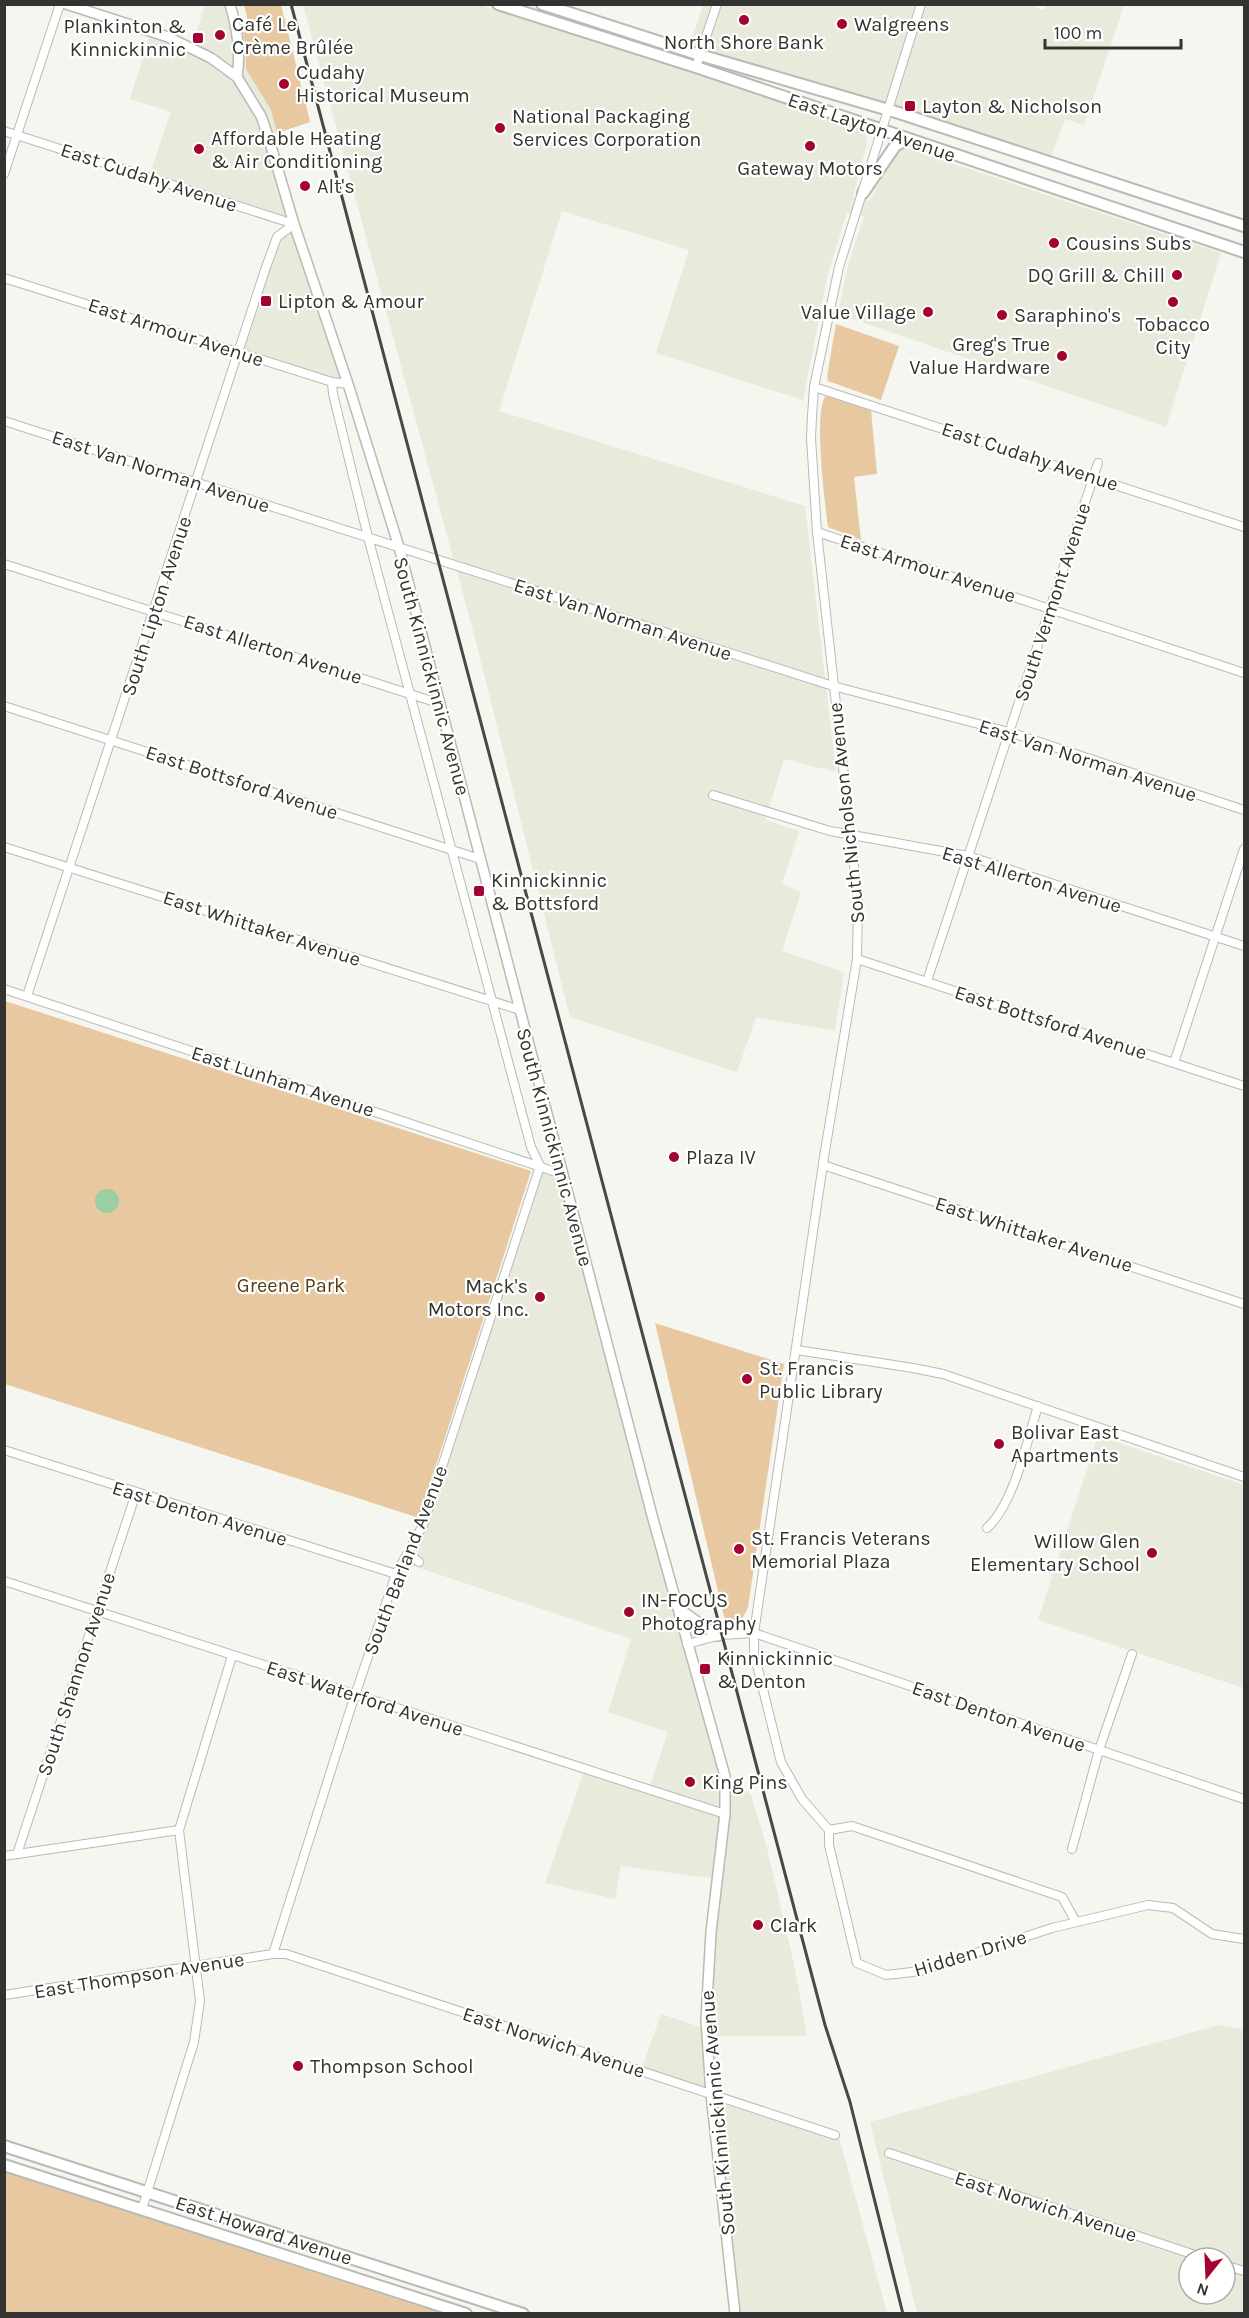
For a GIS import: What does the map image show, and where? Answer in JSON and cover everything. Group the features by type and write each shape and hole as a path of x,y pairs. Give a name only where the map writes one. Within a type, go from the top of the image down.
{"main road":[{"name":"East Layton Avenue","path":"498,4 696,67 1245,252"},
{"name":"East Layton Avenue","path":"542,4 700,55 888,110 1245,226"},
{"path":"863,193 895,146 907,139"},
{"name":"East Howard Avenue","path":"4,2146 523,2313"},
{"name":"East Howard Avenue","path":"4,2166 466,2313"}],"street":[{"path":"4,174 60,4"},
{"path":"66,4 168,37 211,58 237,77 240,59 239,41 230,4"},
{"path":"696,67 717,4"},
{"name":"South Nicholson Avenue","path":"754,1633 823,1165 857,958 858,903 852,835 817,532 811,438 814,387 839,267 921,4"},
{"name":"South Kinnickinnic Avenue","path":"237,77 261,116 272,147 294,224 348,384 399,547 562,1174 724,1776 725,1814 707,1979 706,2019 711,2094 735,2313"},
{"name":"East Cudahy Avenue","path":"4,131 294,224"},
{"name":"South Lipton Avenue","path":"27,996 277,237 294,224"},
{"name":"East Armour Avenue","path":"4,278 332,382 348,384"},
{"name":"South Kinnickinnic Avenue","path":"332,382 368,537 531,1147 540,1166"},
{"name":"East Cudahy Avenue","path":"814,387 1245,527"},
{"name":"East Van Norman Avenue","path":"4,421 833,686 1009,732 1245,810"},
{"name":"South Vermont Avenue","path":"927,981 1098,463"},
{"name":"East Armour Avenue","path":"817,532 1245,673"},
{"name":"East Allerton Avenue","path":"4,564 438,703"},
{"name":"East Bottsford Avenue","path":"4,706 480,858"},
{"name":"East Allerton Avenue","path":"713,795 803,824 968,856 1245,946"},
{"name":"East Whittaker Avenue","path":"4,847 520,1010"},
{"path":"1174,1063 1245,849"},
{"name":"East Bottsford Avenue","path":"857,958 1245,1086"},
{"name":"East Lunham Avenue","path":"4,989 562,1174"},
{"name":"East Whittaker Avenue","path":"823,1165 1245,1304"},
{"name":"South Barland Avenue","path":"273,1954 355,1694 396,1574 423,1525 540,1166"},
{"path":"796,1350 923,1370 1038,1406 1245,1477"},
{"path":"987,1528 996,1520 1006,1503 1038,1406"},
{"name":"East Denton Avenue","path":"4,1450 396,1574"},
{"name":"South Shannon Avenue","path":"17,1854 135,1493"},
{"path":"408,1553 419,1562"},
{"name":"East Waterford Avenue","path":"4,1581 725,1814"},
{"path":"677,1607 688,1617 718,1636"},
{"path":"687,1644 718,1636 754,1633 754,1653 781,1762 802,1799 829,1830 852,1826 1062,1897 1076,1922"},
{"name":"East Denton Avenue","path":"754,1633 1245,1798"},
{"path":"1072,1849 1099,1750 1132,1654"},
{"path":"142,2209 194,2042 200,2010 179,1830 232,1656"},
{"path":"4,1856 179,1830"},
{"name":"Hidden Drive","path":"829,1830 829,1845 857,1963 886,1975 921,1971 1076,1922 1148,1905 1173,1908 1212,1935 1245,1939"},
{"name":"East Thompson Avenue","path":"4,1995 273,1954"},
{"name":"East Norwich Avenue","path":"273,1954 286,1954 352,1975 835,2135"},
{"name":"East Norwich Avenue","path":"889,2153 1177,2249"}],"shaded area":[{"path":"1025,4 1044,10 1047,5 1124,5 1084,125 1065,119 1049,162 688,50 703,5"},
{"path":"205,5 230,5 237,32 285,18 310,122 269,136 348,384 239,352 277,237 293,224 149,176 171,112 130,99 151,32 191,48"},
{"path":"303,5 480,5 759,93 858,129 866,134 867,143 853,196 869,201 897,152 906,148 1221,253 1166,427 838,314 847,269 864,216 847,213 828,273 803,400 656,353 689,250 562,211 499,411 805,506 836,772 784,759 765,820 799,831 782,884 801,892 782,951 844,972 835,1031 756,1017 737,1072 570,1017 476,642"},
{"path":"540,1166 562,1174 725,1776 751,1795 766,1844 794,1964 807,2036 707,2036 711,2094 839,2137 887,2313 735,2313 711,2095 641,2071 661,2014 706,2029 717,1879 621,1866 615,1899 545,1883 585,1769 643,1787 650,1785 668,1732 608,1712 631,1639 402,1562 416,1540"},
{"path":"102,1189 112,1189 119,1196 119,1206 112,1213 102,1213 95,1206 95,1196"},
{"name":"Willow Glen Elementary School","path":"1098,1436 1244,1485 1244,1688 1038,1620"},
{"path":"1219,2025 1244,2029 1244,2313 917,2313 870,2122"}],"green space":[{"path":"244,5 281,5 310,122 277,133 271,110 246,69 243,32 248,21"},
{"path":"836,324 899,346 881,400 828,381"},
{"path":"826,396 871,410 877,474 854,477 861,540 828,527 820,437 822,404"},
{"name":"Greene Park","path":"5,1001 531,1171 419,1518 5,1384"},
{"path":"655,1323 784,1364 748,1607 745,1615 737,1622 726,1625"},
{"path":"4,2172 415,2305 442,2313 5,2313"}],"railway":[{"path":"291,4 825,2025 850,2102 903,2314"}],"place":[{"name":"North Shore Bank","path":"744,20"},
{"name":"Walgreens","path":"842,24"},
{"name":"Café Le Crème Brûlée","path":"220,35"},
{"name":"Plankinton & Kinnickinnic","path":"198,38"},
{"name":"Cudahy Historical Museum","path":"284,84"},
{"name":"Layton & Nicholson","path":"910,106"},
{"name":"National Packaging Services Corporation","path":"500,128"},
{"name":"Gateway Motors","path":"810,146"},
{"name":"Affordable Heating & Air Conditioning","path":"199,149"},
{"name":"Alt's","path":"305,186"},
{"name":"Cousins Subs","path":"1054,243"},
{"name":"DQ Grill & Chill","path":"1177,275"},
{"name":"Lipton & Amour","path":"266,301"},
{"name":"Tobacco City","path":"1173,302"},
{"name":"Value Village","path":"928,312"},
{"name":"Saraphino's","path":"1002,315"},
{"name":"Greg's True Value Hardware","path":"1062,356"},
{"name":"Kinnickinnic & Bottsford","path":"479,891"},
{"name":"Plaza IV","path":"674,1157"},
{"name":"Mack's Motors Inc.","path":"540,1297"},
{"name":"St. Francis Public Library","path":"747,1379"},
{"name":"Bolivar East Apartments","path":"999,1444"},
{"name":"St. Francis Veterans Memorial Plaza","path":"739,1549"},
{"name":"Willow Glen Elementary School","path":"1152,1553"},
{"name":"IN-FOCUS Photography","path":"629,1612"},
{"name":"Kinnickinnic & Denton","path":"705,1669"},
{"name":"King Pins","path":"690,1782"},
{"name":"Clark","path":"758,1925"},
{"name":"Thompson School","path":"298,2066"}]}
